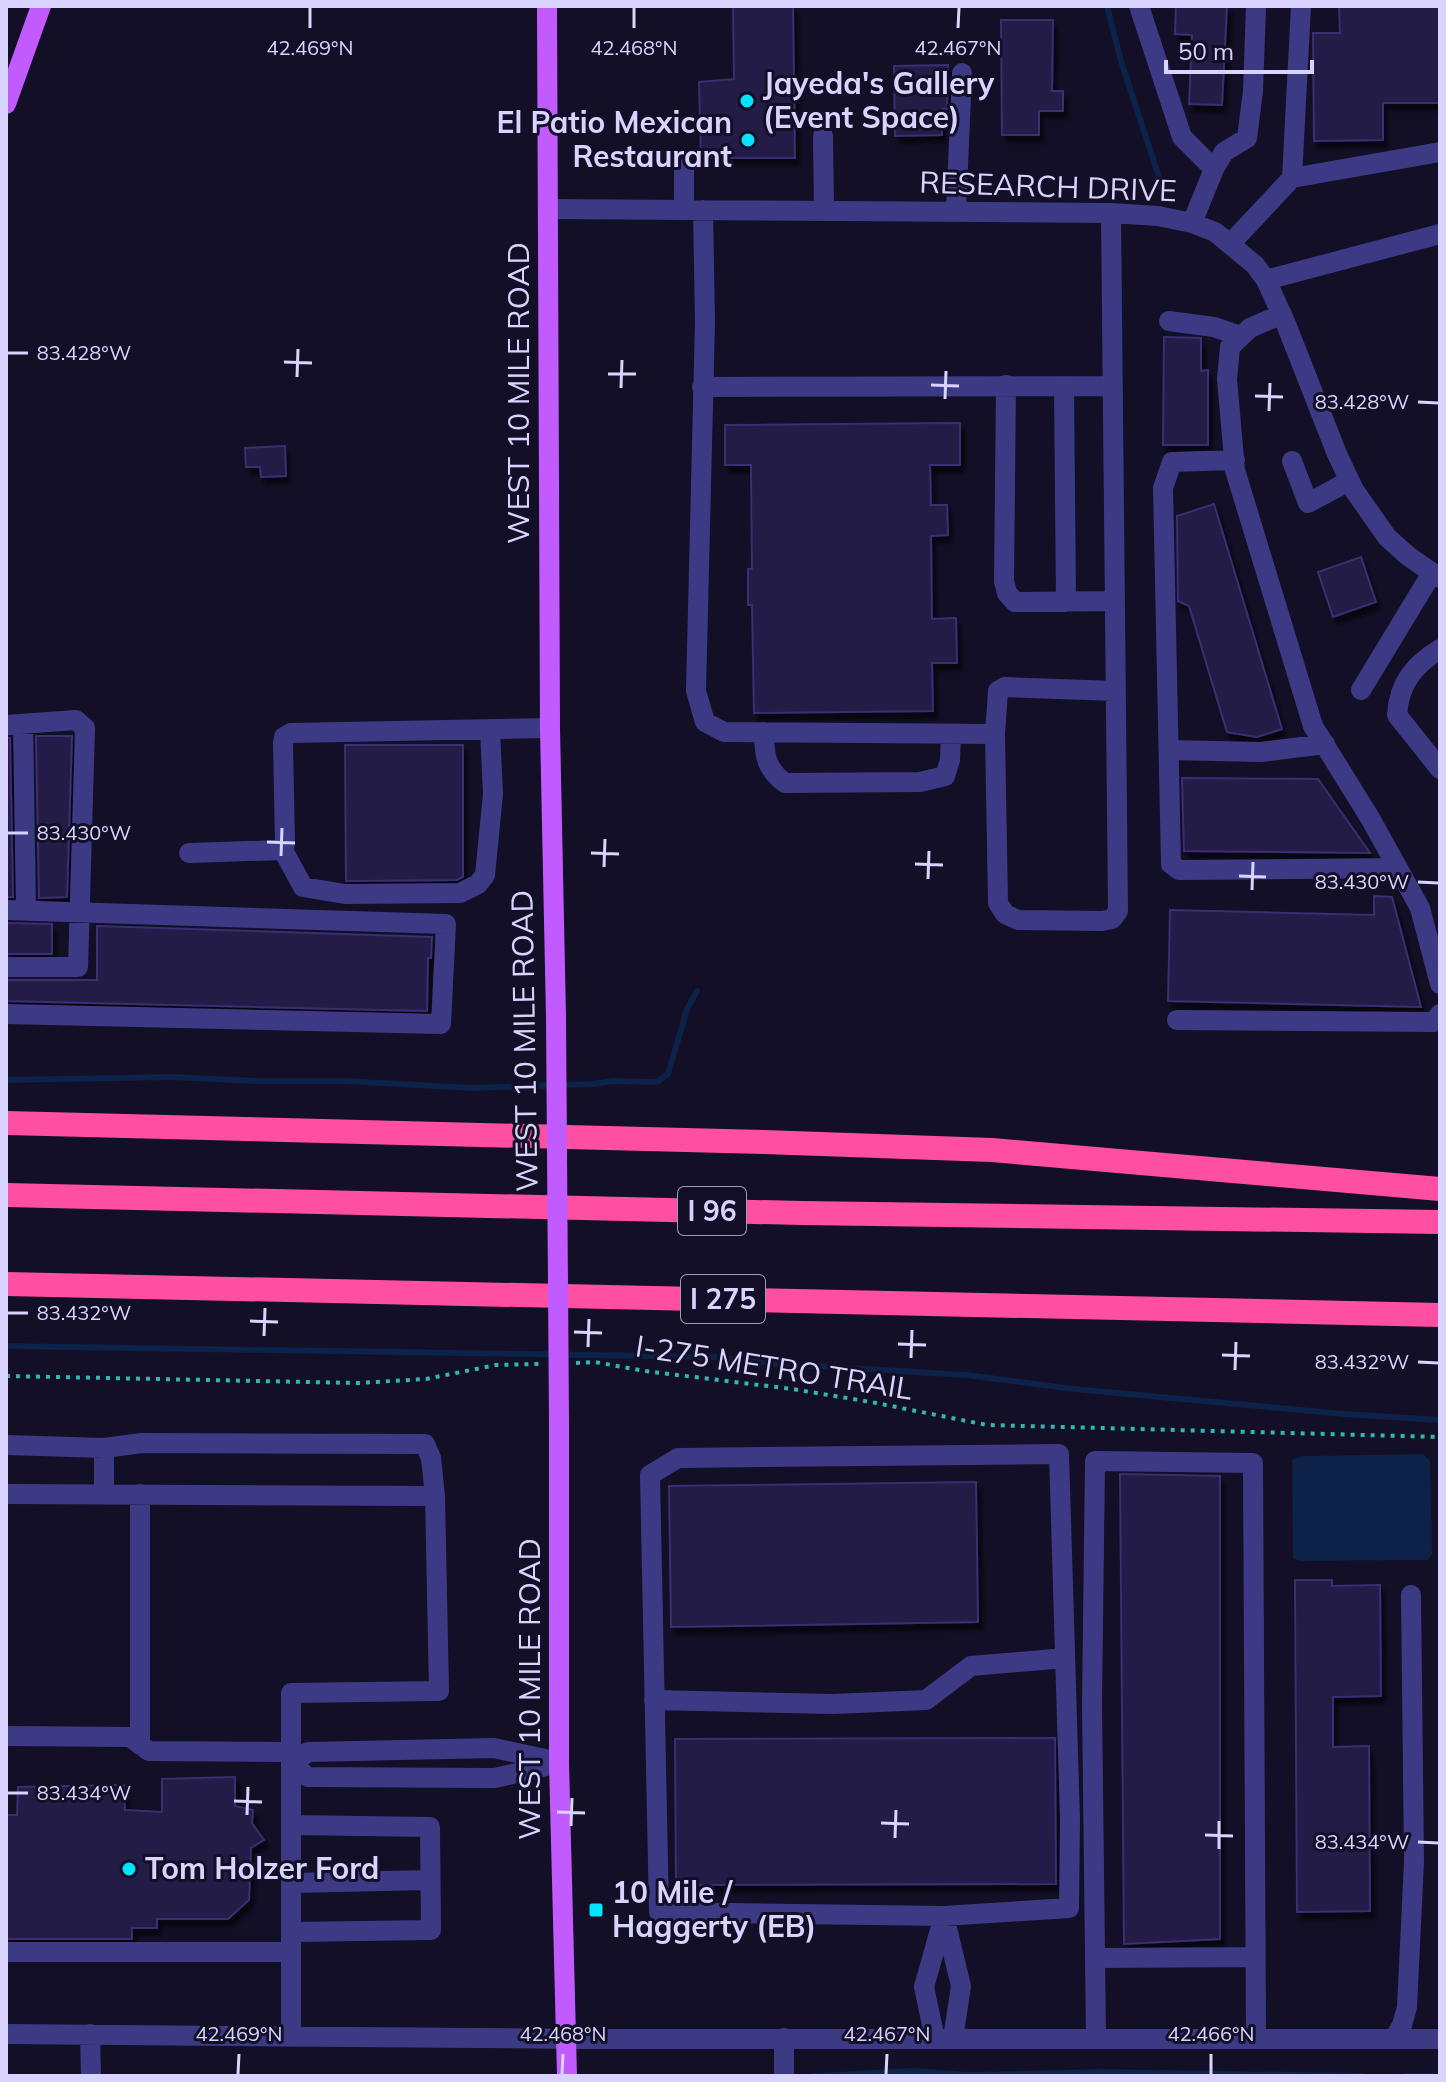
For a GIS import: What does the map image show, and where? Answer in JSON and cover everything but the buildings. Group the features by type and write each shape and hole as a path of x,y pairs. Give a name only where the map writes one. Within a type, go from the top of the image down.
{"highway":[{"path":"6,1123 992,1150 1440,1189"},
{"name":"I 96","path":"6,1195 802,1213 1440,1222"},
{"name":"I 275","path":"6,1284 1440,1315"}],"main road":[{"path":"6,104 41,6"},
{"name":"WEST 10 MILE ROAD","path":"547,6 559,1763 567,2076"}],"street":[{"path":"1139,6 1182,137 1214,169"},
{"path":"1192,223 1224,152 1247,138 1253,91 1256,6"},
{"path":"1292,178 1301,6"},
{"path":"956,211 962,73"},
{"path":"823,136 824,211"},
{"path":"1231,243 1292,178 1440,152"},
{"path":"684,169 694,210 705,322 696,691 705,722 724,732 995,734"},
{"name":"RESEARCH DRIVE","path":"549,209 1111,213 1158,216 1192,223 1215,232 1231,243 1266,280 1349,481 1369,514 1387,537 1436,575"},
{"path":"1111,213 1118,911 1112,919 1018,920 1005,914 998,903 995,734 998,691 1005,687 1115,691"},
{"path":"1266,280 1440,234"},
{"path":"1282,314 1250,328 1230,347 1227,379 1235,470 1313,726 1420,908 1440,984"},
{"path":"1169,321 1214,327 1240,336"},
{"path":"1006,385 1004,581 1007,593 1015,602 1115,601"},
{"path":"1064,386 1066,602"},
{"path":"702,387 1112,386"},
{"path":"1235,460 1172,462 1163,488 1171,864 1179,870 1398,868"},
{"path":"1292,461 1308,503 1349,481"},
{"path":"1361,690 1436,575"},
{"path":"1440,649 1420,661 1405,682 1398,699 1397,715 1440,769"},
{"path":"6,967 78,967 80,912 85,728 76,720 14,724 16,910 80,912 446,924 441,1024 6,1014"},
{"path":"490,729 493,794 485,875 478,884 460,893 345,894 303,887 283,850 284,737 291,733 343,731 550,728"},
{"path":"764,732 764,748 771,773 785,783 920,782 945,776 950,760 951,734"},
{"path":"1169,750 1261,752 1325,744"},
{"path":"189,853 283,850"},
{"path":"1177,1020 1434,1022 1440,1014"},
{"path":"6,1445 104,1448 142,1443 425,1444 431,1458 435,1496 439,1691 291,1693 291,2035"},
{"path":"104,1448 104,1494"},
{"path":"1059,1454 1070,1819 1069,1908 944,1916 659,1912 654,1700 650,1475 678,1458 1059,1454"},
{"path":"1096,2039 1092,1704 1095,1461 1253,1463 1256,2039"},
{"path":"6,1494 435,1496"},
{"path":"140,1494 140,1745"},
{"path":"1394,2039 1407,2007 1414,1862 1411,1595"},
{"path":"654,1700 833,1704 926,1700 971,1666 1065,1658"},
{"path":"6,1736 130,1737 149,1751 291,1758 308,1752 494,1748 559,1763"},
{"path":"291,1758 308,1777 495,1778 559,1763"},
{"path":"6,1952 292,1942 431,1930 430,1827 292,1825"},
{"path":"292,1883 430,1880"},
{"path":"944,1916 924,1987 944,2039"},
{"path":"944,1916 961,1986 944,2039"},
{"path":"1095,1958 1255,1957"},
{"path":"6,2034 566,2039 1440,2039"},
{"path":"90,2034 91,2076"},
{"path":"784,2038 784,2076"}],"path":[{"name":"I-275 METRO TRAIL","path":"567,1363 595,1362 792,1389 987,1425 1440,1437"},
{"path":"6,1376 358,1383 426,1379 496,1365 552,1363"}],"water":[{"path":"1423,1454 1430,1461 1432,1554 1428,1560 1300,1561 1293,1558 1292,1460 1303,1456"}],"waterway":[{"path":"1107,6 1121,61 1159,177"},
{"path":"6,1080 173,1077 472,1088 613,1081 657,1082 668,1074 687,1009 697,991"},
{"path":"6,1346 713,1357 967,1375 1074,1389 1440,1420"},
{"path":"814,2076 912,2071 971,2075 1099,2072 1362,2076"},
{"path":"1405,2076 1434,2076"}],"place":[{"name":"Jayeda's Gallery (Event Space)","path":"747,101"},
{"name":"El Patio Mexican Restaurant","path":"748,140"},
{"name":"Tom Holzer Ford","path":"129,1869"},
{"name":"10 Mile / Haggerty (EB)","path":"596,1910"}]}
